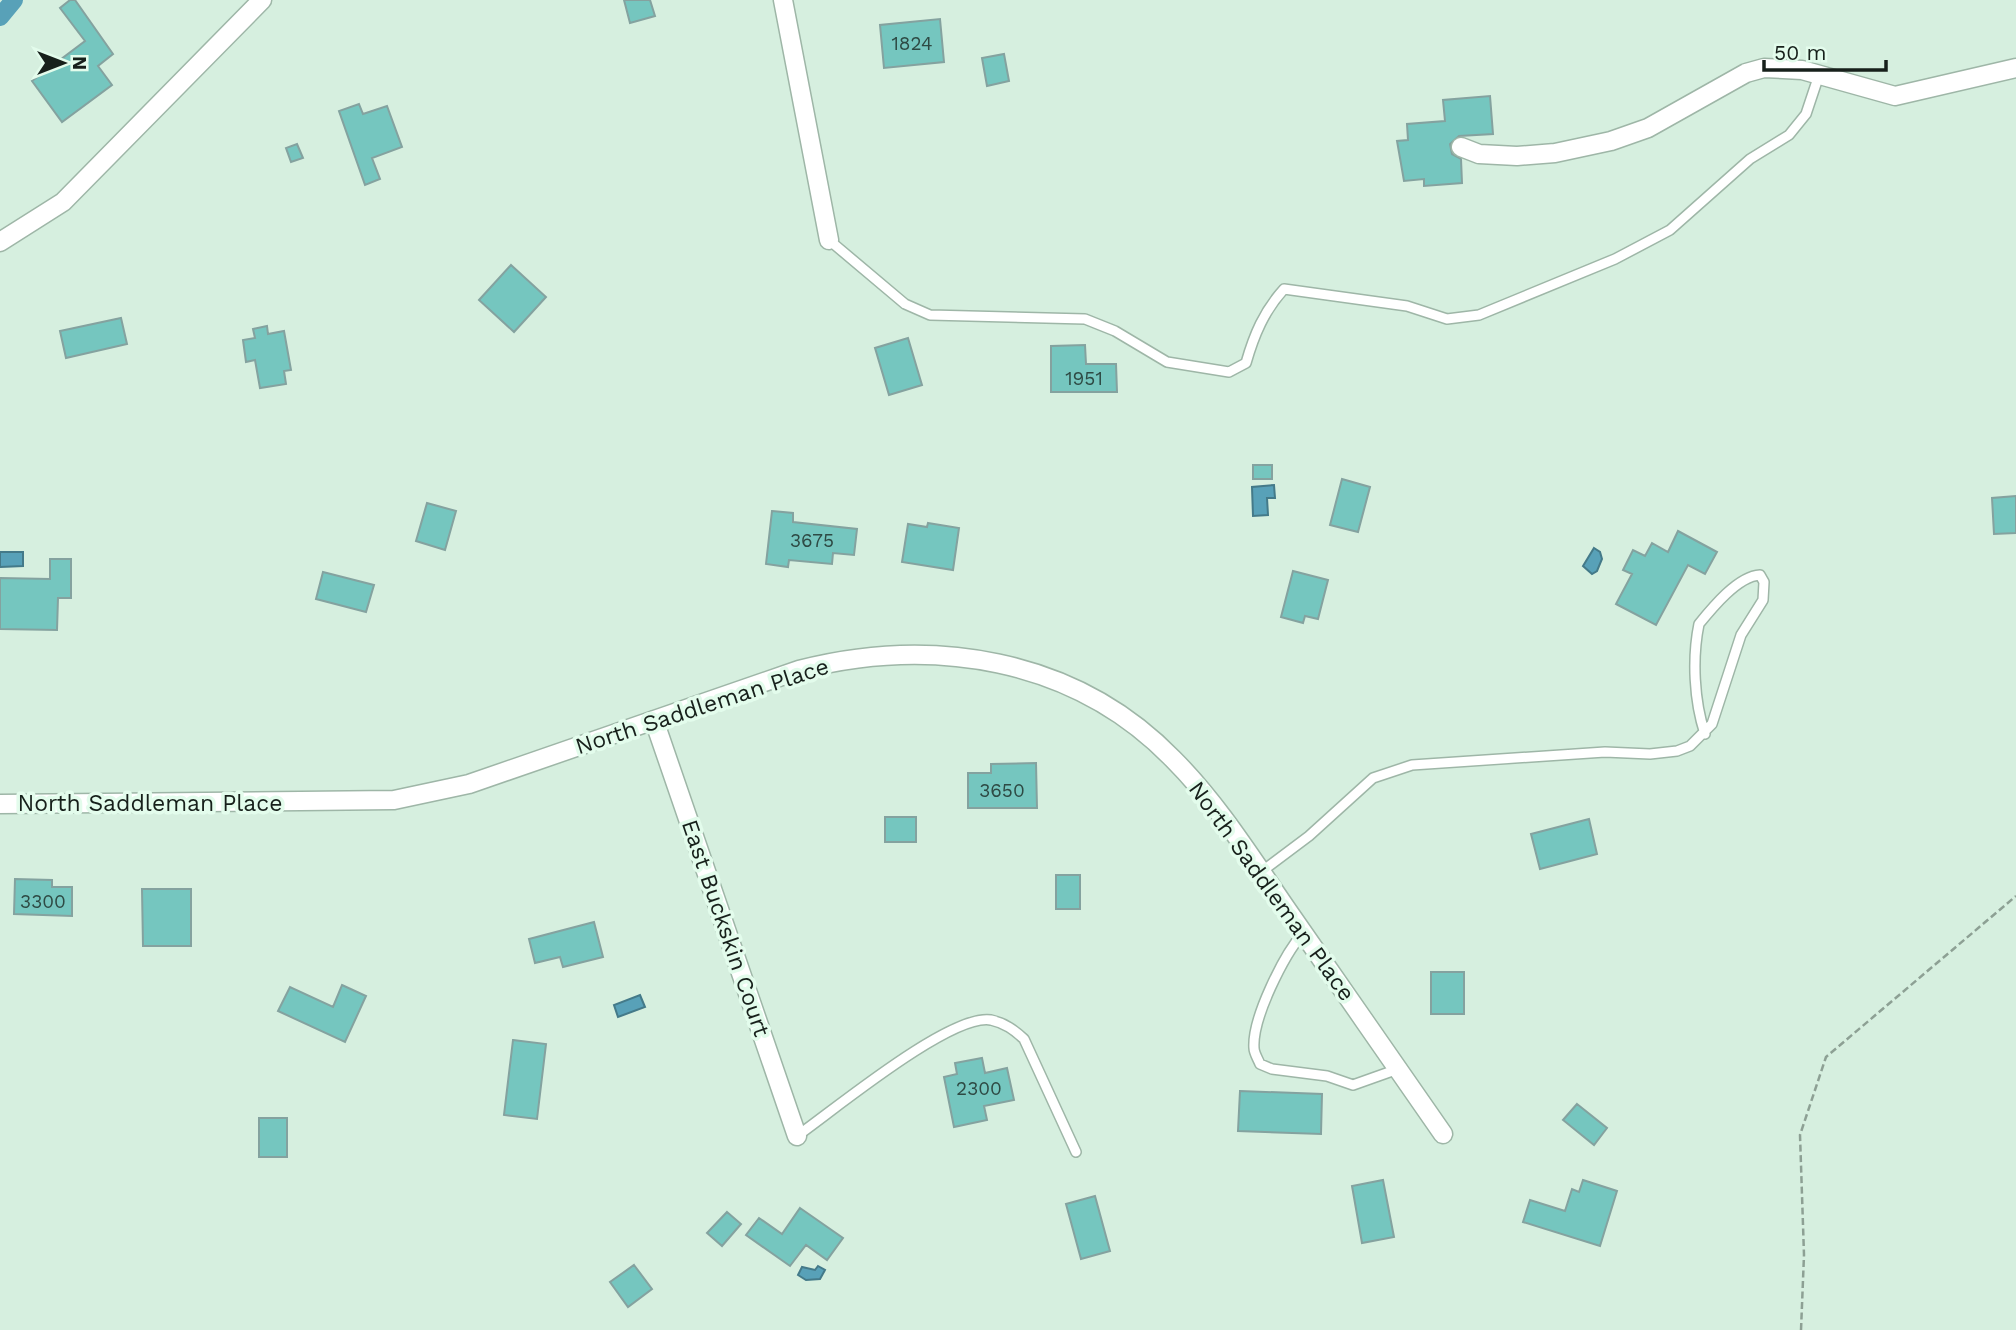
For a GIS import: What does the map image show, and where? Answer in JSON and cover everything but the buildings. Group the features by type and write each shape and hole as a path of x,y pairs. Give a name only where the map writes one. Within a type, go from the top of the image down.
{"street":[{"path":"0,242 63,202 262,0"},
{"path":"783,0 829,240"},
{"path":"1461,147 1498,156 1574,150 1647,128 1746,73 1783,67 1895,96 2016,68"},
{"name":"North Saddleman Place","path":"0,804 394,800 469,784 799,670 836,661 912,653 997,663 1077,691 1142,732 1197,784 1443,1134"},
{"name":"East Buckskin Court","path":"654,720 797,1136"}],"lane":[{"path":"829,240 905,304 930,315 1084,319 1115,331 1167,362 1229,372 1245,363 1254,336 1270,304 1284,289 1407,306 1447,319 1479,315 1615,259 1670,230 1750,159 1789,135 1806,114 1819,75"},
{"path":"1261,872 1309,836 1373,778 1412,765 1605,752 1650,754 1676,751 1690,746 1705,734 1712,724 1741,635 1763,600 1764,582 1760,575 1752,576 1738,586 1699,624 1696,664 1701,720 1705,734"},
{"path":"1303,933 1290,949 1262,1007 1254,1049 1259,1064 1272,1069 1327,1076 1353,1085 1398,1069"},
{"path":"797,1136 909,1054 973,1022 989,1020 1009,1026 1024,1039 1076,1152"}],"path":[{"path":"1801,1330 1804,1255 1800,1135 1826,1056 2016,896"}],"water":[{"path":"1274,485 1275,498 1267,498 1268,515 1253,516 1252,487"},
{"path":"1594,548 1600,552 1602,559 1597,571 1592,574 1583,566"},
{"path":"0,552 23,552 23,566 0,567"},
{"path":"640,995 645,1007 618,1017 614,1005"},
{"path":"818,1266 825,1270 820,1279 806,1280 798,1275 802,1267 815,1270"}],"waterway":[{"path":"0,17 14,0"}]}
